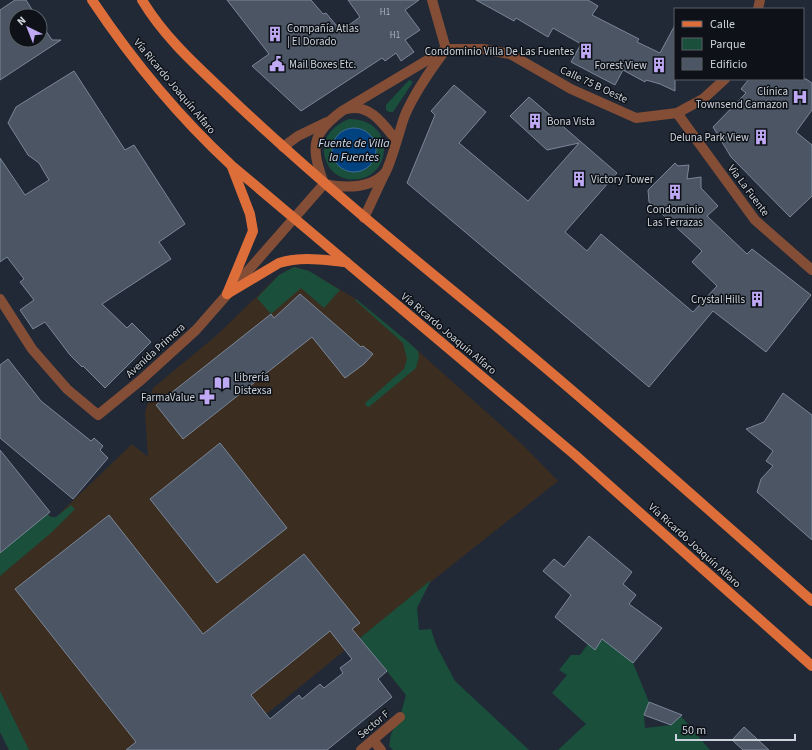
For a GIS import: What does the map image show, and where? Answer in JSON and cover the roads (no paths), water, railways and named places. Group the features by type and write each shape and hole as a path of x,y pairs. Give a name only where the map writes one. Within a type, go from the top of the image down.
{"main road":[{"name":"Vía Ricardo Joaquín Alfaro","path":"92,0 146,73 194,131 294,219 595,472 812,666"},
{"path":"142,0 163,30 186,56 324,184 507,335 812,601"},
{"path":"227,294 247,247 253,226 250,214 231,165"},
{"path":"227,294 279,263 289,260 304,258 346,262"}],"street":[{"path":"432,0 446,49"},
{"path":"283,147 298,136 328,121 342,111 446,49"},
{"path":"364,218 386,172 405,114 422,82 446,49"},
{"name":"Calle 75 B Oeste","path":"446,49 483,49 510,54 571,89 636,118 677,114 703,99 725,80"},
{"path":"342,111 353,108 367,111 378,119 396,140"},
{"name":"Via La Fuente","path":"677,114 755,220 812,270"},
{"path":"328,121 317,137 314,153 324,184 338,187 360,186 370,183 386,172"},
{"name":"Avenida Primera","path":"0,299 32,349 67,389 98,414 172,353 227,294 324,184"},
{"name":"Sector F","path":"362,750 400,717"},
{"path":"373,740 381,750"}],"water":[{"name":"Fuente de Villa la Fuentes","path":"350,128 358,128 370,134 376,146 376,154 370,166 358,172 350,172 338,166 332,154 332,146 338,134"}],"place":[{"name":"Compañía Atlas | El Dorado","path":"275,34"},
{"name":"Condominio Villa De Las Fuentes","path":"586,51"},
{"name":"Mail Boxes Etc.","path":"277,64"},
{"name":"Forest View","path":"659,65"},
{"name":"Clínica Townsend Camazon","path":"800,97"},
{"name":"Bona Vista","path":"535,121"},
{"name":"Deluna Park View","path":"761,137"},
{"name":"Victory Tower","path":"579,179"},
{"name":"Condominio Las Terrazas","path":"675,192"},
{"name":"Crystal Hills","path":"757,299"},
{"name":"Librería Distexsa","path":"222,383"},
{"name":"FarmaValue","path":"207,397"}]}
